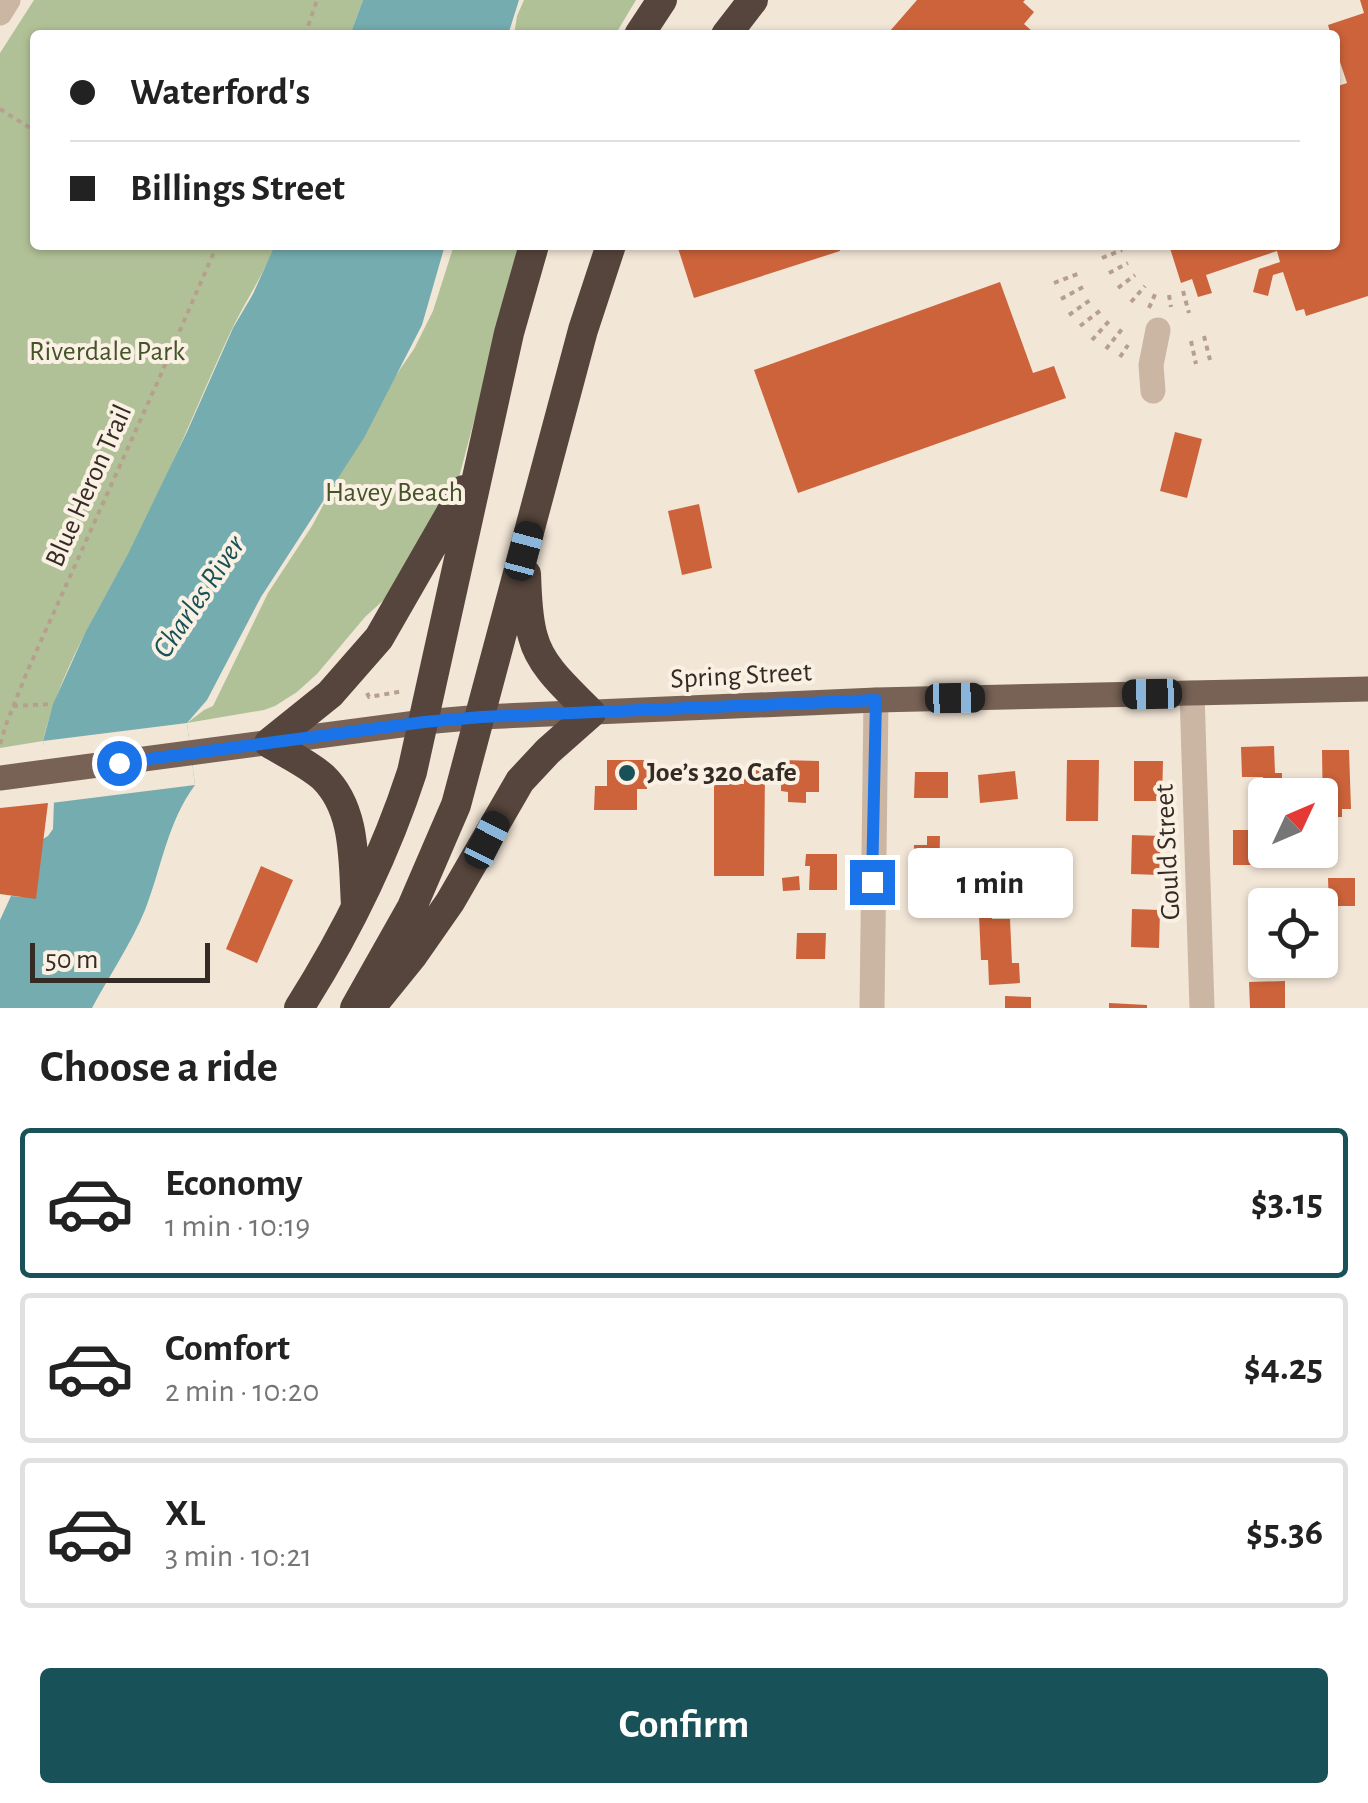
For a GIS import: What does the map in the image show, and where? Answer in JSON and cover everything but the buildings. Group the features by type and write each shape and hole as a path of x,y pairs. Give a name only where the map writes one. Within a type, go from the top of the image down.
{"highway":[{"path":"641,30 662,0"},
{"path":"730,30 752,0"},
{"path":"299,1008 356,908 398,812 417,754 480,461 533,250"},
{"path":"355,1008 400,931 438,851 461,788 583,330 609,250"},
{"path":"356,908 350,832 343,806 324,779 269,743 330,694 379,638 480,461"},
{"path":"370,1008 402,971 450,902 520,781 591,714 546,665 535,644 524,551"}],"main road":[{"name":"Spring Street","path":"0,778 481,717 876,700 1368,689"}],"street":[{"path":"0,14 8,0"},
{"path":"1153,324 1154,391"},
{"name":"Gould Street","path":"1192,693 1202,1008"},
{"path":"872,1008 876,700"}],"path":[{"path":"306,30 317,0"},
{"path":"0,108 30,128"},
{"name":"Blue Heron Trail","path":"0,744 13,706 215,250"},
{"path":"1102,258 1122,250"},
{"path":"1109,273 1128,263"},
{"path":"1054,283 1080,273"},
{"path":"1118,288 1136,275"},
{"path":"1061,299 1085,286"},
{"path":"1130,302 1145,286"},
{"path":"1183,291 1188,312"},
{"path":"1153,324 1156,292"},
{"path":"1120,357 1153,324 1169,295"},
{"path":"1069,315 1092,298"},
{"path":"1080,326 1101,310"},
{"path":"1092,340 1110,320"},
{"path":"1106,349 1122,329"},
{"path":"1204,336 1210,360"},
{"path":"1190,341 1196,364"},
{"path":"360,682 368,699 404,691"},
{"path":"13,706 53,704"}],"green space":[{"name":"Riverdale Park","path":"34,0 363,0 352,30 30,30 30,250 273,250 230,333 142,528 68,669 43,741 0,748 0,53"},
{"path":"524,0 636,0 618,30 515,30"},
{"name":"Havey Beach","path":"452,250 528,250 482,391 450,511 387,597 297,692 264,710 187,723 213,706 268,593 312,526 381,397 414,349 433,311"}],"water":[{"path":"363,0 519,0 510,30 352,30"},
{"name":"Charles River","path":"273,250 444,250 422,325 364,438 261,597 207,700 187,723 195,785 171,830 139,923 92,1008 0,1008 0,920 11,896 23,897 30,847 53,829 54,801 43,741 53,704 187,432 233,328"}],"pier":[{"path":"187,723 195,785 51,803 43,741"}],"place":[{"name":"Joe’s 320 Cafe","path":"627,773"}],"route":[{"path":"119,763 481,717 876,700 872,882"}]}
